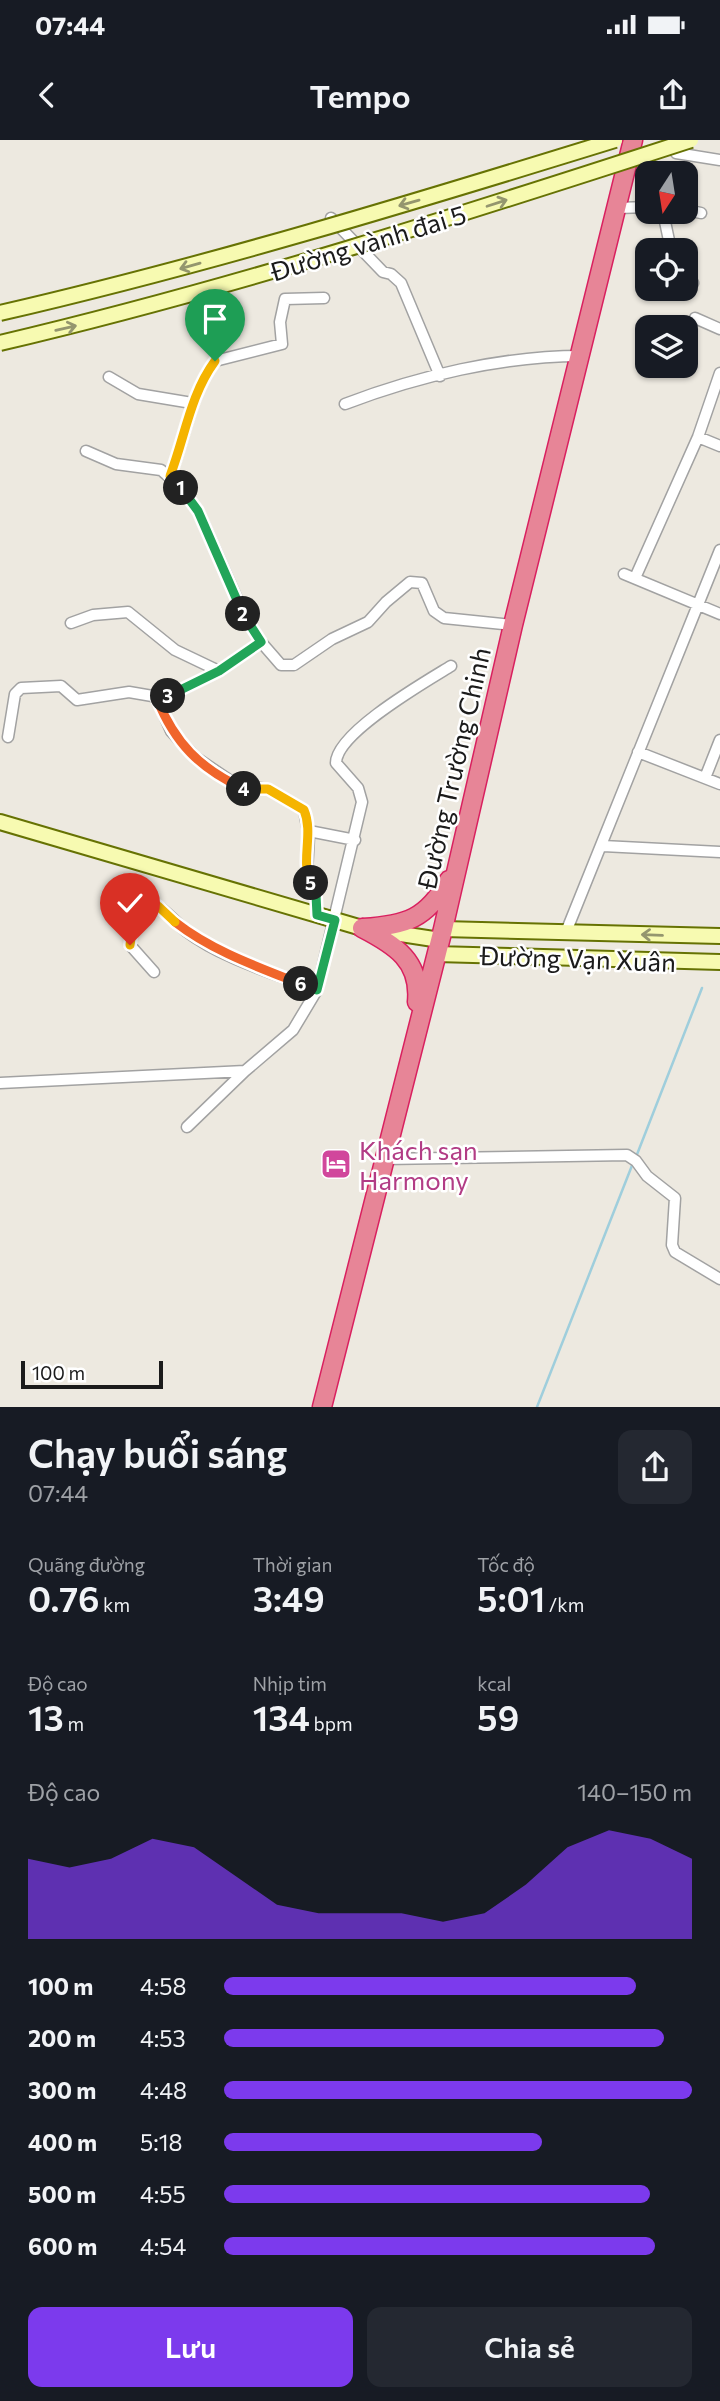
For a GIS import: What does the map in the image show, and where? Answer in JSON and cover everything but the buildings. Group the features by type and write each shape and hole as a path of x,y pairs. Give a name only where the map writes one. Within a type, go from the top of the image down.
{"highway":[{"name":"Đường Trường Chinh","path":"321,1407 439,941 513,625 633,140"},
{"path":"362,928 403,924 416,917 433,903 457,865"},
{"path":"362,928 393,944 414,969 418,993 414,1037"}],"main road":[{"name":"Đường vành đai 5","path":"0,313 132,283 417,201 615,140"},
{"name":"Đường vành đai 5","path":"0,343 156,305 428,225 691,140"},
{"name":"Đường Vạn Xuân","path":"0,822 362,928 439,941 720,962"},
{"name":"Đường Vạn Xuân","path":"439,941 566,932 720,936"}],"street":[{"path":"676,153 720,160"},
{"path":"618,208 635,207"},
{"path":"331,218 383,272 391,274 401,283 440,376"},
{"path":"170,476 184,440 192,403 212,365 220,357 282,344 280,322 285,299 324,298"},
{"path":"698,319 720,329"},
{"path":"345,404 394,385 543,356 581,356"},
{"path":"635,578 698,437 720,373"},
{"path":"109,377 138,394 192,403"},
{"path":"698,437 720,446"},
{"path":"86,451 116,464 161,470 170,476 198,511 244,617 281,665 294,665 332,639 368,622 402,587 416,581 425,587 434,611 444,618 513,625"},
{"path":"566,932 603,846 720,550"},
{"path":"624,574 720,614"},
{"path":"71,623 93,615 128,612 175,650 219,671"},
{"path":"8,737 15,694 21,688 61,686 77,700 129,692 157,699 219,671 261,642"},
{"path":"187,1127 245,1071 293,1030 317,990 355,840 361,794 336,764 341,747 406,694 451,666"},
{"path":"157,699 170,731 180,745 238,786 268,789 304,810 309,831 307,872 316,895 317,915"},
{"path":"705,778 720,740"},
{"path":"638,752 720,784"},
{"path":"309,831 355,840"},
{"path":"603,846 720,852"},
{"path":"154,972 130,945 134,917 147,902 158,906 192,935 249,963 317,990"},
{"path":"0,1083 245,1071"},
{"path":"384,1159 622,1154 634,1160 647,1177 675,1198 672,1245 674,1252 720,1279"}],"waterway":[{"path":"636,1157 702,988"},
{"path":"537,1407 633,1163"}],"place":[{"name":"Khách sạn Harmony","path":"336,1164"}],"route":[{"path":"130,945 129,933 134,917 147,902 152,903 192,935 249,963 317,990 335,920 317,915 316,895 307,872 309,836 304,810 268,789 250,790 238,786 195,757 180,745 170,731 157,699 219,671 261,642 244,617 198,511 170,476 184,440 192,403 215,361"}]}
